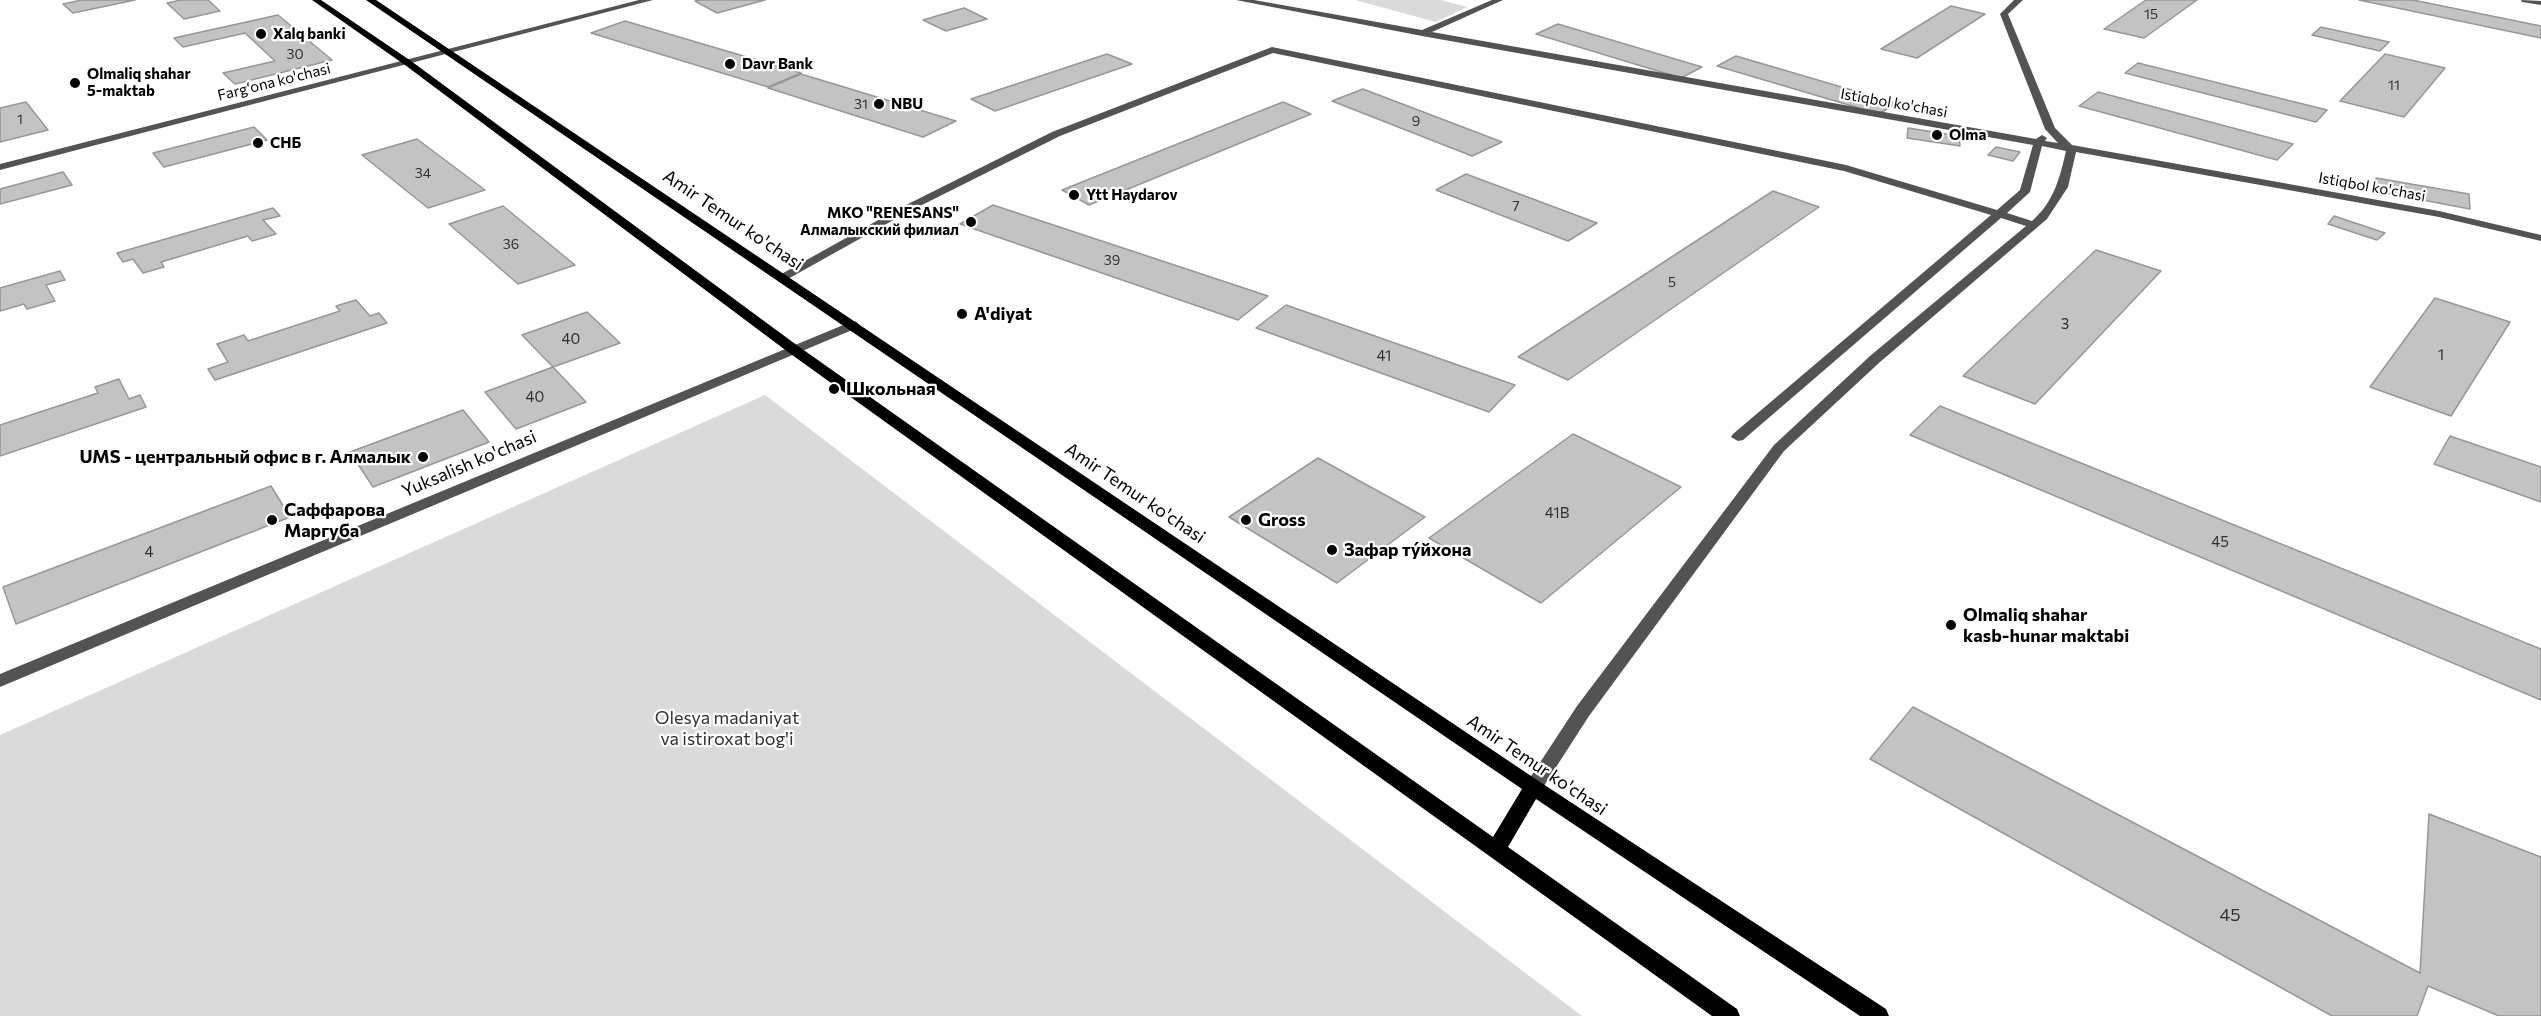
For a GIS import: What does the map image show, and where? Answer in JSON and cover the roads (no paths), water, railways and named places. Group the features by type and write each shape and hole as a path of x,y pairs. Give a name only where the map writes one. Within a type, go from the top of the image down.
{"main road":[{"path":"316,0 408,63 793,350 1729,1016"},
{"name":"Amir Temur ko'chasi","path":"370,0 1533,787 1878,1016"},
{"path":"1496,850 1533,787"}],"street":[{"path":"450,52 649,0"},
{"name":"Istiqbol ko'chasi","path":"1240,0 2439,214 2541,238"},
{"path":"1421,33 1500,0"},
{"path":"2004,0 2017,1"},
{"path":"2525,0 2541,3"},
{"path":"1533,787 1583,711 1779,448 1875,359 2034,225 2045,214 2063,187 2071,150 2050,129 2004,14 2017,1"},
{"path":"782,277 902,211 1056,134 1272,50 1846,168 2034,225"},
{"name":"Farg‘ona ko'chasi","path":"0,167 450,52"},
{"path":"1738,437 2025,192 2031,181 2037,144 2050,129"},
{"name":"Yuksalish ko'chasi","path":"0,681 853,325"}],"place":[{"name":"Xalq banki","path":"261,34"},
{"name":"Davr Bank","path":"730,64"},
{"name":"Olmaliq shahar 5-maktab","path":"75,83"},
{"name":"NBU","path":"879,104"},
{"name":"Olma","path":"1937,135"},
{"name":"СНБ","path":"258,143"},
{"name":"Ytt Haydarov","path":"1074,195"},
{"name":"МКО \"RENESANS\" Алмалыкский филиал","path":"971,222"},
{"name":"A'diyat","path":"962,314"},
{"name":"Школьная","path":"834,389"},
{"name":"UMS - центральный офис в г. Алмалык","path":"423,457"},
{"name":"Саффарова Маргуба","path":"272,520"},
{"name":"Gross","path":"1246,520"},
{"name":"Зафар тýйхона","path":"1332,550"},
{"name":"Olmaliq shahar kasb-hunar maktabi","path":"1951,625"}],"park label":[{"name":"Olesya madaniyat va istiroxat bog'i","path":"727,728"}]}
